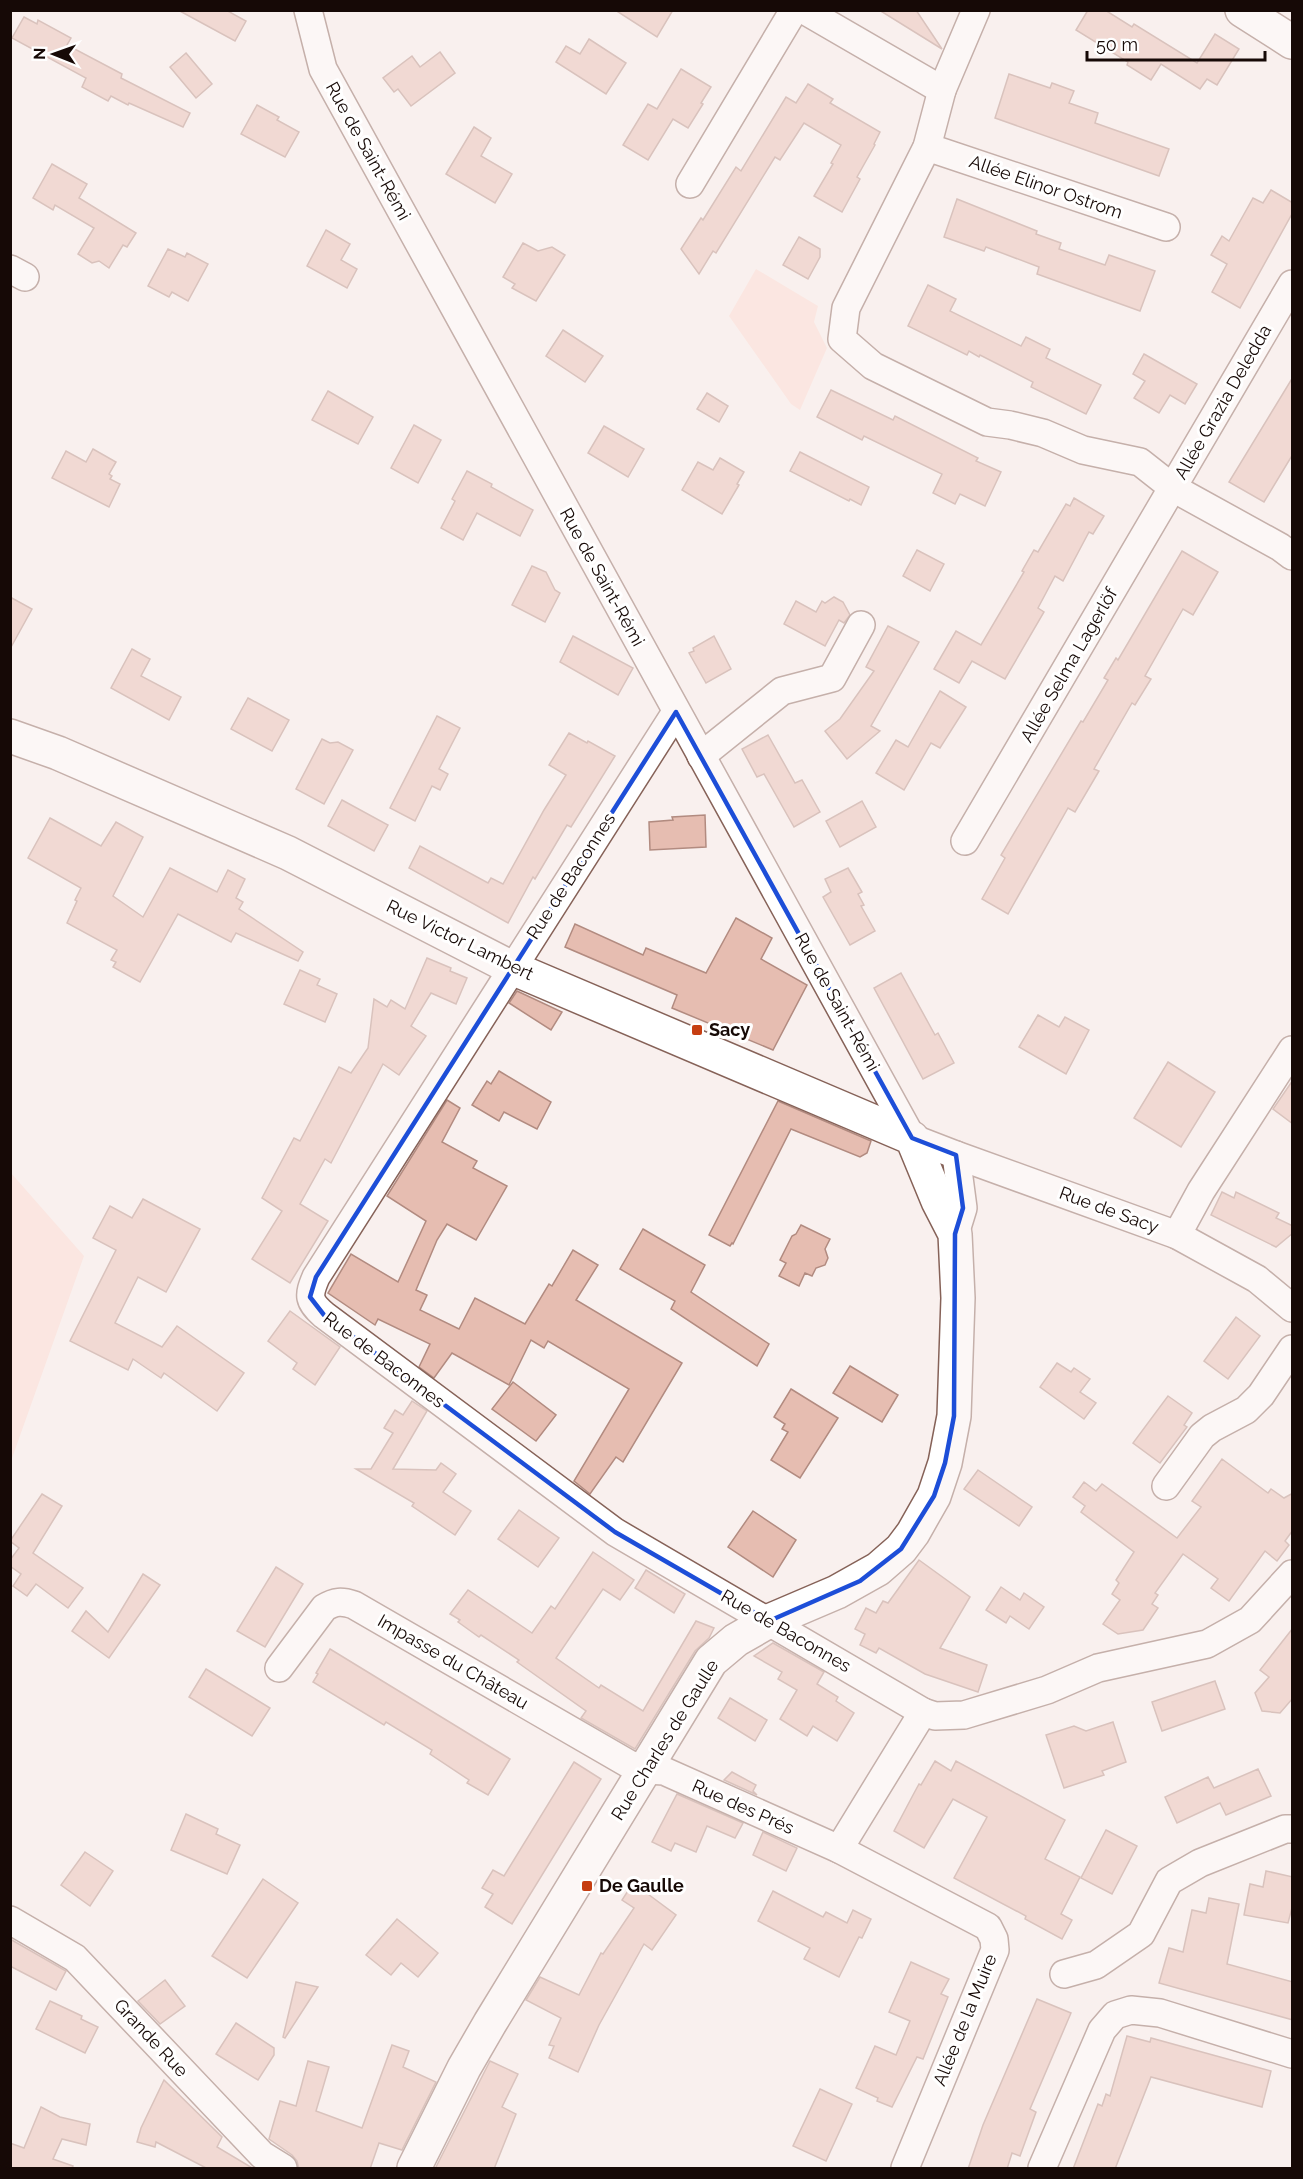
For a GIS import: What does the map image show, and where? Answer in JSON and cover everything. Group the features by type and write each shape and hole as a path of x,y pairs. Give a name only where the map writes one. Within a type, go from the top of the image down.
{"street":[{"name":"Rue de Saint-Rémi","path":"308,10 323,69 912,1137"},
{"path":"690,184 794,10"},
{"path":"804,10 942,90"},
{"path":"976,10 942,90 927,147 846,308 842,339 873,366 987,422 1043,433 1083,450 1140,462 1173,488 1293,556"},
{"path":"1242,10 1293,42"},
{"name":"Allée Elinor Ostrom","path":"927,147 1166,227"},
{"name":"Allée Grazia Deledda","path":"1173,488 1293,284"},
{"name":"Allée Selma Lagerlöf","path":"965,841 1173,488"},
{"path":"701,756 782,691 832,678 861,625"},
{"name":"Rue de Baconnes","path":"676,712 316,1277 310,1297 313,1305 533,1473 615,1532 923,1712"},
{"name":"Rue Victor Lambert","path":"10,736 58,753 288,854 512,968 912,1137"},
{"path":"1177,1235 1201,1191 1288,1066"},
{"name":"Rue de Sacy","path":"912,1137 1177,1235 1257,1280 1293,1308"},
{"name":"Rue Charles de Gaulle","path":"912,1137 938,1201 955,1234"},
{"name":"Rue Charles de Gaulle","path":"414,2169 464,2068 500,2004 711,1661 736,1640 769,1621 837,1592 878,1569 901,1550 934,1496 945,1463 954,1416 958,1298 955,1234 963,1208 956,1155"},
{"path":"1166,1485 1202,1436 1212,1428 1246,1410 1261,1395 1293,1349"},
{"path":"839,1850 923,1712 935,1716 964,1715 1047,1689 1098,1668 1207,1644 1251,1620 1293,1574"},
{"name":"Impasse du Château","path":"279,1668 324,1608 332,1603 344,1602 354,1605 629,1764 646,1770"},
{"name":"Rue des Prés","path":"646,1770 664,1771 839,1850"},
{"path":"1064,1974 1096,1965 1141,1934 1169,1881 1200,1863 1286,1829 1293,1829"},
{"name":"Allée de la Muire","path":"839,1850 988,1928 994,1938 995,1950 905,2169"},
{"name":"Grande Rue","path":"10,1920 75,1958 262,2155 283,2169"},
{"path":"1042,2169 1102,2030 1114,2015 1131,2010 1160,2013 1293,2054"}],"highlighted area":[{"path":"676,712 912,1138 956,1155 963,1208 955,1234 954,1416 945,1463 934,1496 901,1549 860,1581 769,1621 615,1532 324,1315 310,1297 316,1277"}],"shaded area":[{"path":"756,269 818,306 814,322 827,348 800,410 791,404 729,316"},
{"path":"11,1173 84,1256 11,1461"}],"building":[{"path":"178,10 226,10 246,21 235,41"},
{"path":"615,10 673,10 657,37"},
{"path":"879,10 916,10 942,49"},
{"path":"1088,10 1105,10 1132,27 1134,24 1197,63 1215,34 1239,49 1217,85 1207,79 1200,89 1161,64 1151,80 1127,65 1128,62 1076,30"},
{"path":"24,17 37,24 38,20 71,38 67,45 122,74 121,78 190,113 183,127 111,96 108,101 82,87 86,78 12,38"},
{"path":"589,39 626,63 606,94 556,62 566,46 580,54"},
{"path":"440,52 455,73 411,106 398,89 394,92 383,78 412,56 420,67"},
{"path":"186,53 212,84 196,98 170,67"},
{"path":"681,69 711,87 688,128 673,119 648,160 623,145 648,104 657,109"},
{"path":"1009,74 1050,88 1052,83 1074,91 1069,103 1098,113 1095,123 1169,149 1159,176 995,118"},
{"path":"808,84 833,99 830,103 880,132 857,177 860,179 842,212 814,196 833,164 831,163 841,145 804,123 780,160 775,157 716,253 713,251 699,274 681,249 701,218 703,220 736,167 741,171 786,97 796,103"},
{"path":"257,105 279,117 277,120 299,132 285,157 241,134"},
{"path":"474,127 491,138 481,156 512,174 495,203 446,174"},
{"path":"52,164 87,184 79,198 136,233 127,247 123,245 109,268 99,261 92,263 78,254 94,228 55,205 53,210 33,198"},
{"path":"1271,190 1293,203 1293,212 1240,308 1212,292 1227,264 1211,255 1222,236 1229,241 1253,198 1263,203"},
{"path":"957,199 1037,231 1036,234 1061,243 1059,249 1105,265 1109,255 1155,271 1140,311 1037,274 1039,267 986,247 984,251 944,237"},
{"path":"326,230 350,244 341,260 357,269 347,288 307,266"},
{"path":"799,237 820,249 820,257 808,279 783,265"},
{"path":"523,243 538,251 552,247 565,255 536,301 512,288 515,284 503,277"},
{"path":"168,249 185,257 187,253 208,264 188,301 172,292 169,297 148,286"},
{"path":"928,285 956,299 950,311 1021,346 1026,337 1050,349 1046,358 1101,385 1086,414 1031,387 1033,382 980,355 979,357 969,351 967,355 908,326"},
{"path":"563,330 603,356 585,382 546,356"},
{"path":"1144,354 1197,384 1185,404 1170,395 1159,413 1134,398 1145,381 1133,374"},
{"path":"1293,377 1293,454 1264,502 1229,482"},
{"path":"831,390 893,420 895,416 978,458 976,461 1001,472 985,506 960,494 955,504 933,493 942,474 864,436 862,440 817,417"},
{"path":"328,391 373,417 358,444 312,420"},
{"path":"707,393 728,406 719,422 697,409"},
{"path":"414,425 441,440 418,483 391,468"},
{"path":"604,426 644,449 628,477 588,453"},
{"path":"93,449 116,462 109,474 112,476 110,479 120,484 109,507 52,478 66,451 86,462"},
{"path":"800,452 869,487 861,505 790,471"},
{"path":"720,458 744,472 722,514 682,490 698,462 713,470"},
{"path":"467,471 533,510 520,536 477,513 463,540 441,528 455,501 452,499"},
{"path":"1074,498 1104,516 1093,534 1089,532 1063,581 1055,576 1038,608 1044,612 1005,679 972,661 959,683 934,669 956,631 981,645 1024,572 1022,571 1034,550 1038,552 1066,504 1070,506"},
{"path":"917,550 944,564 930,591 903,576"},
{"path":"1182,551 1218,572 1193,615 1183,609 1145,676 1151,679 1135,705 1132,703 1094,769 1099,771 1075,812 1068,808 1008,914 982,899 1005,858 1001,855 1081,721 1083,722 1108,680 1104,678 1116,658 1118,660"},
{"path":"532,566 546,572 555,590 560,593 545,622 512,605"},
{"path":"10,597 32,609 10,649"},
{"path":"834,597 843,602 850,615 844,623 839,620 825,646 784,624 796,601 816,612 822,601 825,603"},
{"path":"888,626 919,642 871,726 880,731 847,759 825,731 840,719 874,671 866,667"},
{"path":"573,636 633,668 618,695 560,662"},
{"path":"714,636 731,669 706,683 689,653 694,651 693,648"},
{"path":"132,649 150,659 141,676 181,697 169,720 111,688"},
{"path":"940,691 966,707 940,748 931,743 904,790 876,773 896,740 908,747"},
{"path":"248,698 289,720 272,751 231,729"},
{"path":"437,716 460,728 439,769 448,774 440,790 432,786 415,821 390,808"},
{"path":"569,733 615,756 571,827 567,825 535,879 533,877 508,923 409,868 420,846 488,883 491,878 503,884 566,775 549,765"},
{"path":"768,735 795,783 802,780 820,812 794,827 764,774 757,777 742,749"},
{"path":"322,739 330,743 338,742 353,750 324,804 296,789"},
{"path":"342,800 388,825 374,851 328,826"},
{"path":"862,801 876,827 840,847 826,821"},
{"path":"705,815 706,847 650,850 649,822 673,820 672,817"},
{"path":"50,818 101,846 116,822 143,837 113,896 143,917 170,868 217,892 228,870 245,879 236,898 243,902 239,909 303,952 298,961 236,933 231,942 178,914 140,982 113,967 116,962 111,960 117,950 67,923 81,888 28,858"},
{"path":"848,868 862,892 858,894 864,905 861,906 875,931 850,945 823,897 831,892 825,879"},
{"path":"736,918 772,938 761,959 807,985 773,1050 672,1008 677,995 565,947 575,924 643,955 646,948 706,973"},
{"path":"427,958 467,978 456,1004 431,993 411,1026 426,1036 399,1075 383,1064 331,1163 325,1159 300,1204 328,1221 290,1283 252,1259 282,1211 262,1198 294,1138 300,1141 339,1067 351,1073 368,1048 374,999 387,1007 391,1000 405,1009"},
{"path":"300,970 320,979 317,985 337,994 325,1022 284,1004"},
{"path":"901,973 935,1035 938,1033 954,1063 923,1079 874,988"},
{"path":"517,991 562,1012 551,1030 509,1003"},
{"path":"1038,1015 1059,1027 1065,1017 1089,1030 1066,1074 1019,1047"},
{"path":"1168,1062 1215,1092 1181,1147 1134,1118"},
{"path":"499,1071 551,1102 537,1129 504,1112 499,1121 472,1105 487,1081 491,1084"},
{"path":"1293,1080 1293,1124 1273,1109"},
{"path":"447,1100 460,1108 442,1142 477,1161 473,1168 507,1186 476,1240 447,1224 437,1240 416,1290 427,1295 420,1310 459,1329 475,1298 525,1324 549,1284 552,1286 573,1250 598,1265 576,1300 682,1363 623,1462 616,1457 590,1494 574,1481 629,1389 548,1341 544,1348 531,1340 509,1385 452,1353 434,1378 419,1367 430,1344 378,1319 375,1325 328,1293 351,1254 398,1282 426,1221 387,1196"},
{"path":"778,1101 871,1141 867,1153 860,1157 791,1129 730,1246 709,1235"},
{"path":"1222,1192 1234,1198 1236,1192 1279,1213 1276,1218 1293,1226 1293,1233 1276,1247 1211,1215"},
{"path":"143,1199 200,1229 166,1292 138,1277 115,1323 162,1347 177,1326 244,1373 217,1411 164,1373 161,1378 133,1359 128,1370 70,1341 116,1250 93,1238 110,1206 132,1218"},
{"path":"801,1225 830,1239 825,1249 828,1258 825,1265 816,1268 812,1276 805,1273 799,1286 779,1276 786,1263 780,1260 792,1236 796,1234"},
{"path":"643,1229 705,1265 691,1292 769,1344 757,1366 671,1309 675,1301 620,1269"},
{"path":"290,1311 340,1347 315,1385 293,1369 297,1363 268,1341"},
{"path":"1236,1317 1260,1336 1228,1379 1204,1361"},
{"path":"1057,1363 1071,1372 1074,1368 1090,1379 1080,1392 1096,1403 1084,1419 1040,1387"},
{"path":"850,1366 898,1395 882,1422 833,1393"},
{"path":"513,1382 556,1415 536,1441 492,1409"},
{"path":"791,1389 838,1418 800,1478 771,1460 788,1432 782,1429 785,1424 774,1417"},
{"path":"1168,1396 1192,1413 1184,1425 1187,1427 1160,1463 1133,1443"},
{"path":"412,1401 427,1411 393,1469 436,1470 441,1463 456,1474 443,1492 471,1511 455,1535 412,1506 414,1503 356,1469 371,1469 393,1433 384,1428 395,1410 403,1415"},
{"path":"1222,1459 1268,1493 1271,1489 1284,1498 1293,1493 1293,1530 1285,1541 1289,1545 1277,1561 1265,1551 1229,1601 1211,1588 1218,1579 1183,1554 1155,1593 1158,1595 1152,1604 1158,1608 1143,1630 1118,1634 1103,1624 1120,1600 1112,1594 1119,1583 1116,1580 1134,1552 1081,1512 1085,1506 1073,1497 1084,1482 1096,1491 1102,1484 1177,1538 1201,1507 1192,1501"},
{"path":"978,1470 1032,1507 1019,1526 964,1489"},
{"path":"42,1494 62,1506 33,1553 83,1588 68,1608 36,1584 27,1596 13,1586 21,1574 10,1566 10,1560 19,1548 10,1541"},
{"path":"519,1510 559,1538 538,1567 498,1539"},
{"path":"753,1511 796,1540 773,1577 728,1547"},
{"path":"593,1552 634,1580 620,1600 603,1589 556,1658 599,1688 601,1685 643,1711 696,1621 714,1628 709,1638 695,1651 635,1749 581,1718 586,1711 517,1662 519,1660 481,1635 479,1637 450,1614 468,1590 532,1633 551,1606 555,1609"},
{"path":"919,1560 970,1597 940,1648 987,1665 978,1692 925,1674 879,1648 876,1653 860,1645 865,1634 855,1629 866,1608 876,1613 883,1601 888,1603"},
{"path":"276,1567 303,1584 265,1647 237,1631"},
{"path":"646,1570 685,1594 674,1613 635,1588"},
{"path":"143,1574 160,1585 109,1658 72,1631 86,1611 108,1632"},
{"path":"1001,1587 1020,1600 1024,1593 1044,1607 1029,1629 1010,1616 1006,1623 986,1610"},
{"path":"1293,1628 1293,1698 1280,1713 1262,1711 1255,1693 1269,1677 1260,1670"},
{"path":"773,1643 824,1672 817,1684 838,1697 836,1701 854,1713 837,1741 813,1726 807,1736 780,1719 797,1690 778,1679 782,1672 754,1656"},
{"path":"330,1649 510,1759 488,1795 467,1783 469,1780 430,1754 432,1750 386,1722 384,1725 313,1682"},
{"path":"206,1669 270,1708 252,1736 189,1697"},
{"path":"1215,1681 1225,1709 1162,1731 1152,1702"},
{"path":"730,1698 767,1720 755,1741 718,1718"},
{"path":"1113,1722 1126,1762 1102,1771 1104,1775 1064,1788 1046,1735 1074,1726 1086,1731"},
{"path":"935,1761 951,1771 956,1761 1065,1820 1045,1859 1080,1877 1061,1914 1072,1920 1062,1939 1025,1919 1026,1916 954,1878 987,1817 953,1799 924,1848 894,1831 919,1784 921,1785"},
{"path":"574,1762 601,1779 512,1924 485,1907 493,1894 482,1888 493,1870 504,1876"},
{"path":"1258,1769 1271,1796 1226,1815 1220,1803 1177,1823 1165,1797 1208,1777 1214,1788"},
{"path":"732,1772 756,1785 753,1791 757,1795 724,1780"},
{"path":"677,1794 743,1823 735,1838 707,1826 696,1852 675,1843 671,1851 652,1842"},
{"path":"186,1814 218,1829 216,1834 240,1845 227,1874 171,1850"},
{"path":"1106,1830 1137,1846 1112,1894 1081,1878"},
{"path":"763,1832 797,1848 786,1871 753,1855"},
{"path":"85,1852 113,1871 90,1906 61,1885"},
{"path":"1266,1871 1293,1877 1293,1904 1288,1923 1244,1915 1250,1884 1263,1887"},
{"path":"263,1879 298,1903 247,1978 212,1956"},
{"path":"633,1883 676,1915 652,1950 644,1944 599,2025 578,2072 549,2058 554,2046 549,2045 561,2018 526,2000 540,1977 579,1995 601,1953 603,1954 634,1908 622,1900"},
{"path":"773,1891 823,1917 826,1912 847,1923 853,1910 871,1919 862,1938 859,1937 839,1977 804,1959 810,1948 758,1921"},
{"path":"1209,1898 1239,1904 1227,1964 1293,1982 1293,2020 1159,1983 1169,1948 1183,1952 1192,1910 1206,1913"},
{"path":"397,1919 438,1953 418,1977 401,1963 391,1975 366,1955"},
{"path":"10,1939 66,1971 56,1990 10,1966"},
{"path":"911,1962 949,1979 941,1994 948,1997 923,2059 917,2057 892,2107 856,2088 875,2046 896,2055 910,2021 889,2012"},
{"path":"165,1980 185,2006 160,2024 138,2001"},
{"path":"296,1982 318,1987 285,2038 283,2037"},
{"path":"1037,1999 1071,2013 1030,2109 1036,2112 1020,2156 1012,2153 1007,2169 968,2169 983,2125"},
{"path":"50,2001 82,2016 81,2019 98,2027 85,2053 36,2029"},
{"path":"236,2023 274,2048 274,2055 258,2080 216,2054"},
{"path":"1127,2036 1150,2042 1151,2038 1271,2071 1262,2107 1151,2077 1115,2169 1073,2169 1098,2104 1102,2106 1106,2094 1110,2096"},
{"path":"392,2045 409,2051 403,2067 436,2082 402,2150 379,2143 370,2169 299,2169 292,2155 269,2139 280,2101 296,2106 308,2061 329,2067 316,2111 362,2128"},
{"path":"490,2061 518,2074 502,2107 516,2114 494,2169 435,2169"},
{"path":"164,2080 222,2137 217,2147 254,2169 208,2169 156,2142 155,2147 137,2142 141,2128"},
{"path":"820,2089 852,2104 826,2161 793,2146"},
{"path":"41,2107 60,2117 90,2124 86,2145 62,2139 53,2159 73,2166 72,2169 10,2169 10,2143 24,2148"}],"place":[{"name":"Sacy","path":"697,1030"},
{"name":"De Gaulle","path":"587,1886"}]}
